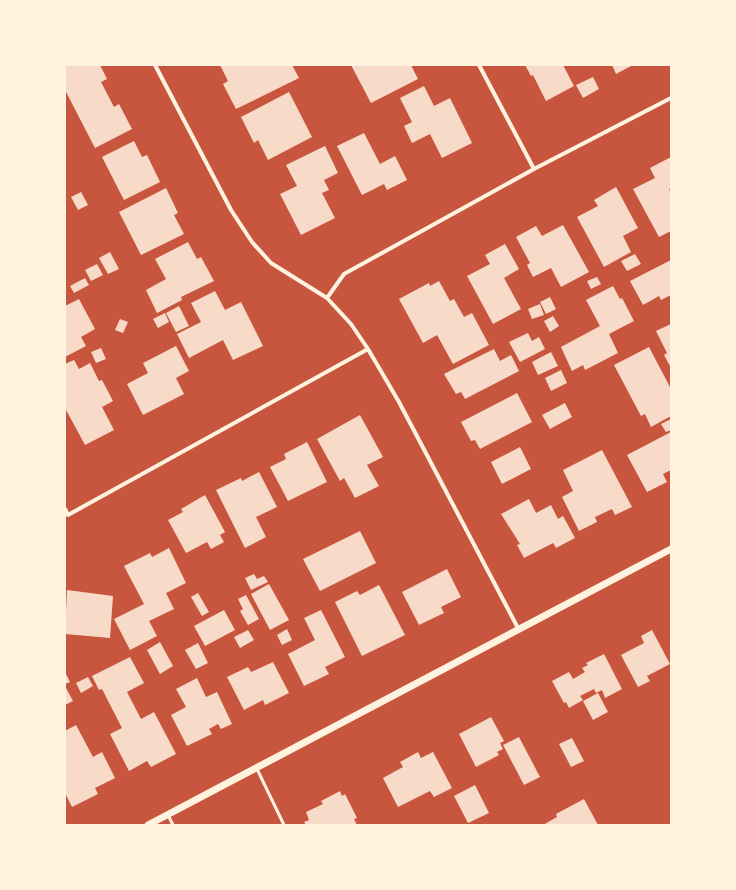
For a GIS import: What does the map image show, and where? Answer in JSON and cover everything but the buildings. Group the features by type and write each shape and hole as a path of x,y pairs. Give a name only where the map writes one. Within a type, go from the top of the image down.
{"street":[{"path":"155,65 231,210 252,242 271,263 327,298 351,324 368,349 399,402 519,630"},
{"path":"479,65 534,169"},
{"path":"327,298 344,274 534,169 671,98"},
{"path":"65,509 68,515 368,349"},
{"path":"148,825 257,769 671,549"}],"lane":[{"path":"257,769 284,825"},
{"path":"168,815 173,825"}]}
